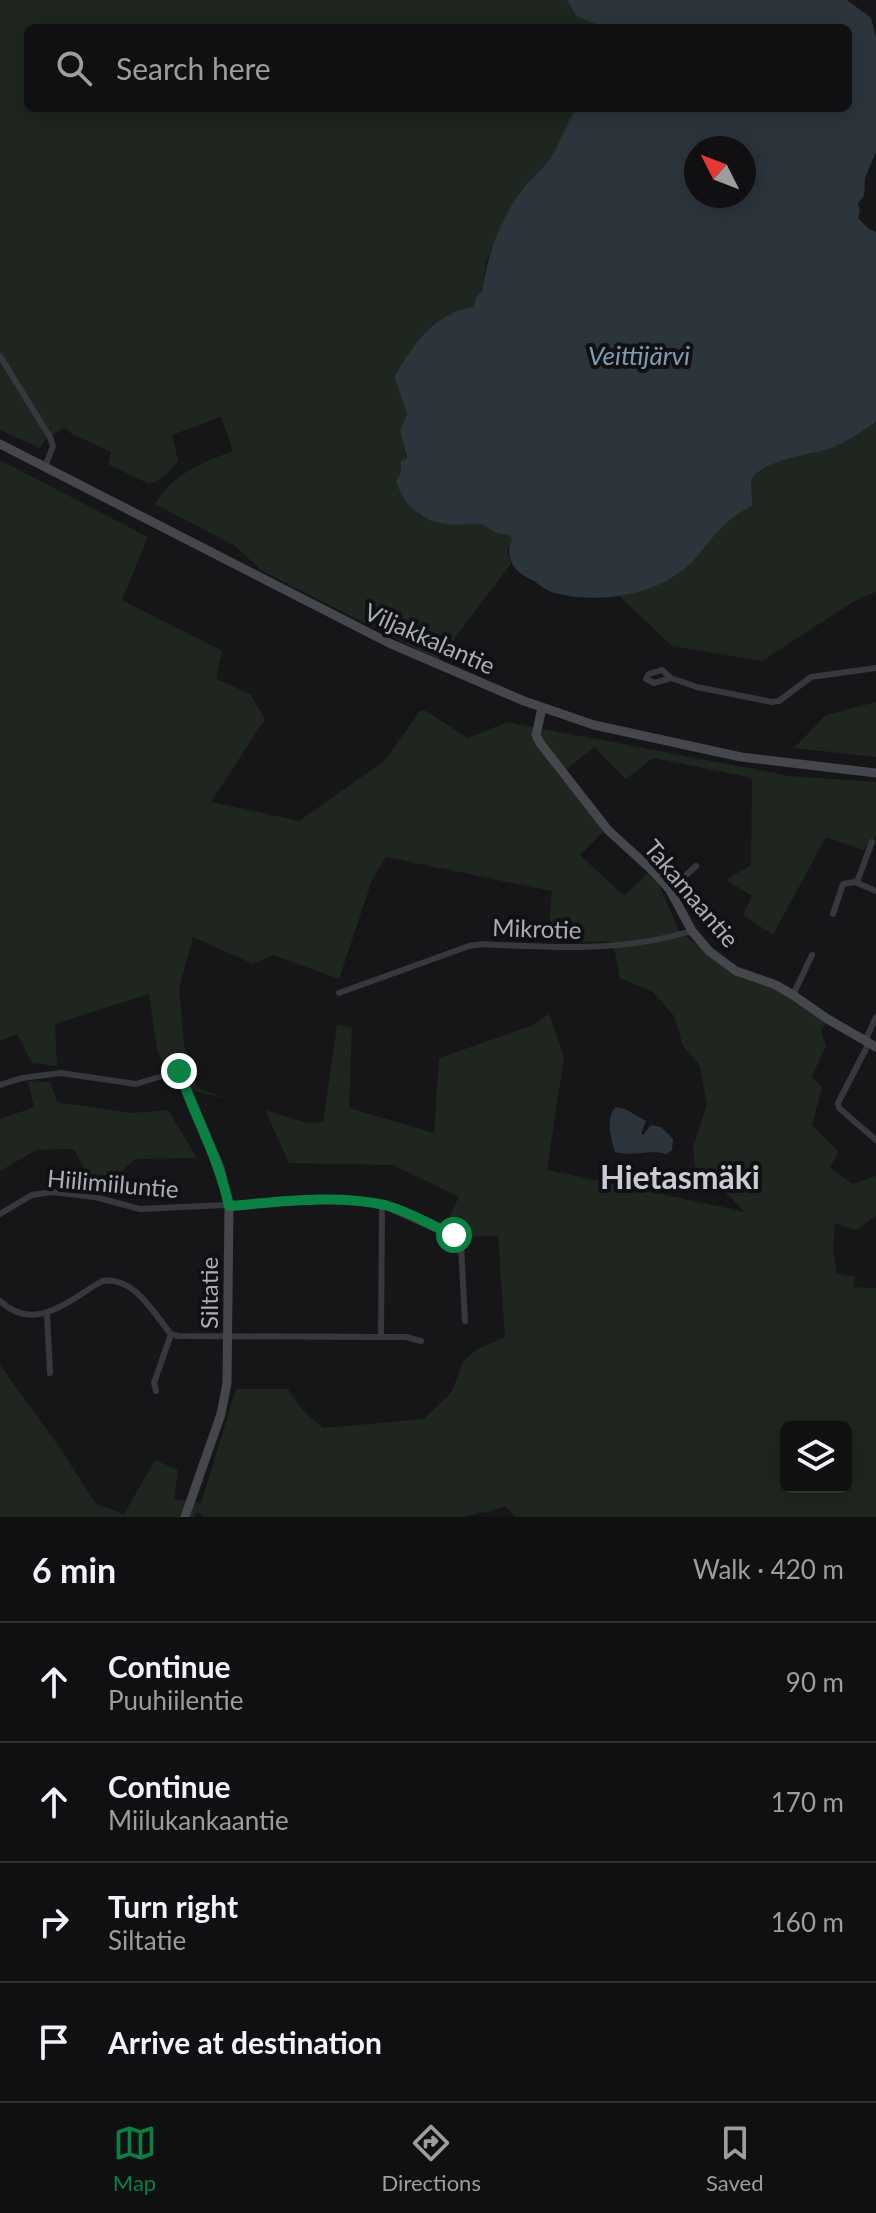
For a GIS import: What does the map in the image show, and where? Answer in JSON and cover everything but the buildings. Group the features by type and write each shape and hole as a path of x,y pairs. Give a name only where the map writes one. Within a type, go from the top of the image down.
{"street":[{"path":"0,356 50,437 53,446 45,467"},
{"name":"Viljakkalantie","path":"0,444 389,643 542,708 608,728 741,757 876,773"},
{"path":"671,678 772,702 779,701 811,677 876,668"},
{"name":"Takamaantie","path":"542,708 536,735 540,743 608,830 670,890 692,931 709,951 736,971 776,985 870,1044"},
{"path":"857,882 872,842"},
{"path":"670,890 696,866"},
{"path":"833,914 843,884 857,882 876,891"},
{"name":"Mikrotie","path":"339,993 469,946 578,949 663,940 692,931"},
{"path":"793,995 812,955"},
{"path":"876,1017 870,1044 838,1103 839,1108 876,1140"},
{"path":"0,1085 22,1078 61,1073 136,1084 179,1071"},
{"name":"Siltatie","path":"179,1071 220,1168 229,1206 228,1374 221,1414 185,1517"},
{"name":"Hiilimiiluntie","path":"0,1214 32,1195 52,1192 83,1195 140,1209 332,1200 382,1205 457,1239 461,1245 465,1321"},
{"path":"381,1337 382,1205"},
{"path":"0,1301 17,1313 47,1314 102,1281 116,1281 135,1291 171,1334 406,1337 421,1341"},
{"path":"47,1314 50,1373"},
{"path":"156,1391 154,1383 171,1334"}],"shaded area":[{"path":"0,0 567,0 576,16 599,24 24,24 24,112 575,112 552,156 533,182 520,192 486,261 482,292 474,308 460,310 436,322 417,341 394,377 407,414 400,430 419,516 442,522 481,525 507,533 512,538 507,551 511,564 438,660 262,571 235,546 155,504 180,477 199,465 233,451 221,417 172,435 178,460 166,475 149,484 108,464 111,452 64,428 45,440 40,448 0,430"},
{"path":"876,422 876,592 856,600 762,661 672,646 618,595 677,575 734,514 752,505 751,486 756,473 775,463 832,448"},
{"path":"0,460 148,537 122,600 222,651 216,679 250,694 265,719 211,802 299,821 384,761 420,711 426,711 468,738 507,722 790,776 876,782 876,836 863,850 826,837 773,935 743,915 752,896 726,880 751,865 752,778 653,758 626,779 594,747 563,772 609,826 580,855 624,896 652,869 679,931 743,979 782,991 826,1023 821,1031 826,1046 812,1076 822,1088 812,1125 839,1152 830,1167 852,1184 876,1176 876,1216 856,1230 835,1223 833,1249 837,1273 855,1277 853,1287 876,1288 876,1517 515,1517 506,1507 463,1517 204,1517 198,1512 193,1517 0,1517 0,1365 96,1504 124,1514 155,1460 178,1470 174,1499 201,1503 236,1389 288,1389 302,1410 323,1428 424,1419 451,1393 464,1360 478,1349 505,1337 498,1236 458,1237 445,1225 459,1197 393,1165 289,1163 265,1110 308,1123 323,1122 337,1025 352,1027 349,1108 434,1133 439,1058 531,1026 549,1014 564,1057 547,1170 745,1212 695,1166 693,1147 707,1104 699,1064 683,1046 674,1016 653,992 620,978 613,942 548,941 552,891 386,857 372,880 339,979 273,955 253,964 193,937 179,989 184,1044 198,1088 227,1099 171,1085 157,1049 149,994 55,1024 57,1066 32,1063 17,1034 0,1041"},
{"path":"876,702 876,757 794,748 826,715"},
{"path":"28,1081 50,1082 57,1102 131,1113 168,1110 197,1158 135,1159 108,1184 92,1184 74,1149 36,1150 0,1171 0,1119 34,1107"}],"water":[{"name":"Veittijärvi","path":"567,0 847,0 871,18 876,37 876,152 865,178 864,196 858,204 858,218 876,232 876,422 832,448 775,463 756,473 751,486 752,506 726,523 680,572 665,582 629,594 591,598 551,592 514,566 509,551 512,538 507,534 478,524 437,522 415,510 396,482 401,472 401,461 407,458 400,430 407,414 394,377 417,341 436,323 460,310 474,307 476,297 482,292 487,266 505,217 523,189 551,157 574,112 852,112 852,24 595,24 576,16"},
{"path":"616,1107 646,1121 643,1135 651,1125 661,1127 673,1139 672,1150 667,1154 615,1152 610,1122"}],"district":[{"name":"Hietasmäki","path":"680,1176"}],"route":[{"path":"179,1071 220,1168 229,1206 309,1200 376,1204 454,1235"}]}
